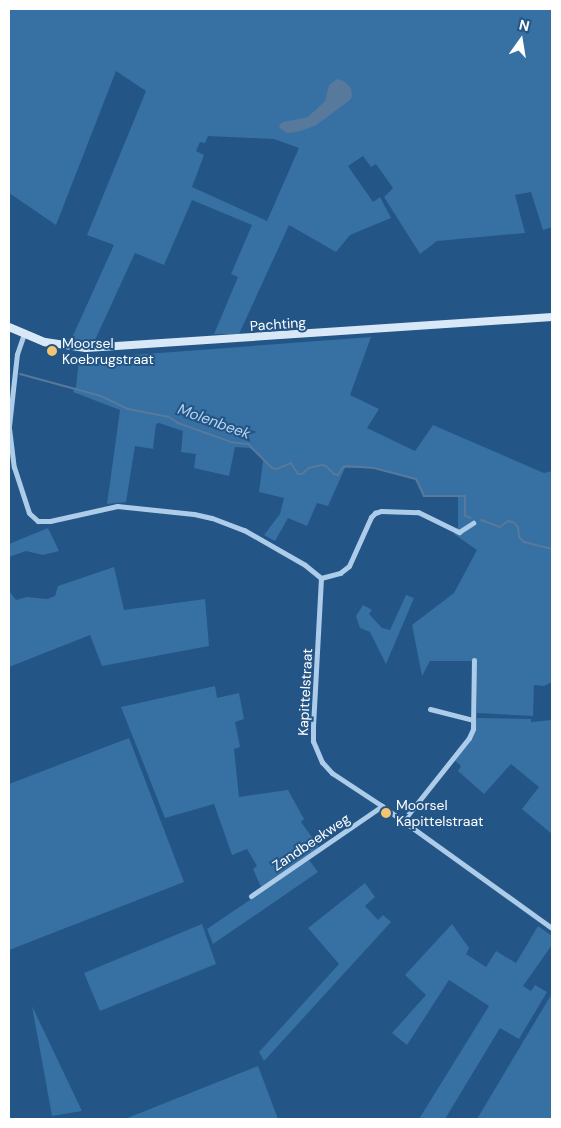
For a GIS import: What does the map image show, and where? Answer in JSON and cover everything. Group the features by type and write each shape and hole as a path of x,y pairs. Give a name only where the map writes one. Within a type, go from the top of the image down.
{"main road":[{"name":"Pachting","path":"9,328 45,342 86,348 552,317"}],"street":[{"path":"24,334 17,354 9,427 14,467 29,514 38,521 50,521 117,506 194,514 212,518 244,530 305,565 321,578 340,574 349,566 371,517 375,513 381,511 418,512 459,532 473,523"},
{"name":"Kapittelstraat","path":"321,578 313,742 322,762 332,773 382,806 552,928"},
{"path":"403,821 469,738 473,720 474,660"},
{"path":"430,708 473,720"},
{"name":"Zandbeekweg","path":"251,896 382,806"}],"shaded area":[{"path":"9,9 552,9 552,227 543,230 531,192 515,195 525,233 437,241 420,254 384,197 393,188 376,164 371,167 363,156 348,166 373,202 380,197 391,218 350,235 336,252 289,225 239,334 214,334 238,277 231,274 252,225 192,200 164,265 135,253 95,340 71,340 114,245 87,235 146,91 116,71 56,225 9,193","holes":["208,136 274,139 299,148 267,221 192,187 204,155 196,151 200,142 205,143"]},
{"path":"337,79 344,81 351,88 352,97 350,100 315,126 287,133 280,128 279,125 283,122 308,117 325,101 329,85"},
{"path":"371,337 350,395 379,409 367,428 415,451 433,425 544,473 552,471 552,682 544,686 534,685 533,716 477,713 476,661 430,661 422,676 412,625 454,593 477,550 454,534 458,527 458,496 424,496 416,479 374,468 345,468 328,506 317,503 307,526 288,518 275,541 264,535 280,514 284,498 259,492 263,461 261,458 250,448 235,447 229,476 194,468 196,454 181,452 183,431 159,423 156,424 153,449 135,446 126,502 107,504 120,410 73,392 76,387 79,359"},
{"path":"48,528 59,551 43,555 26,551 9,557 9,544"},
{"path":"114,567 124,610 205,599 209,646 102,666 90,635 9,667 9,591 16,600 27,597 47,599 55,596 58,586"},
{"path":"406,595 414,598 386,664 370,632 360,628 356,616 363,605 372,610 369,614 382,628 390,630"},
{"path":"215,686 217,698 239,693 244,719 235,722 240,747 234,749 239,797 288,790 304,819 301,822 319,847 261,887 253,869 257,866 247,849 232,855 214,804 165,818 121,707"},
{"path":"477,718 531,719 531,722 552,720 552,834 522,809 539,787 511,764 484,794 458,771 461,766 454,760 472,738"},
{"path":"129,738 184,882 9,950 9,784"},
{"path":"309,860 318,872 213,944 207,929"},
{"path":"365,883 375,897 365,906 378,920 383,915 391,922 264,1061 259,1052 339,964 308,928"},
{"path":"202,924 216,964 100,1011 84,973"},
{"path":"452,924 469,948 466,954 486,967 496,951 516,963 538,926 552,936 552,945 523,986 531,991 535,985 547,992 519,1039 500,1028 445,1119 419,1119 489,1006 449,980 407,1045 392,1033 426,995 405,975"},
{"path":"551,995 552,1119 477,1119"},
{"path":"32,1006 82,1111 52,1116"},
{"path":"258,1066 278,1119 125,1119"}],"waterway":[{"name":"Molenbeek","path":"20,374 101,396 128,409 169,417 178,423 231,442 248,444 272,468 277,469 291,463 298,474 302,474 309,468 322,465 338,475 343,467 347,466 374,468 416,479 424,496 465,496 465,516 471,518"},
{"name":"Molenbeek","path":"481,520 500,527 508,521 513,522 518,527 519,537 524,542 552,549"}],"place":[{"name":"Moorsel Koebrugstraat","path":"52,351"},
{"name":"Moorsel Kapittelstraat","path":"386,813"}]}
